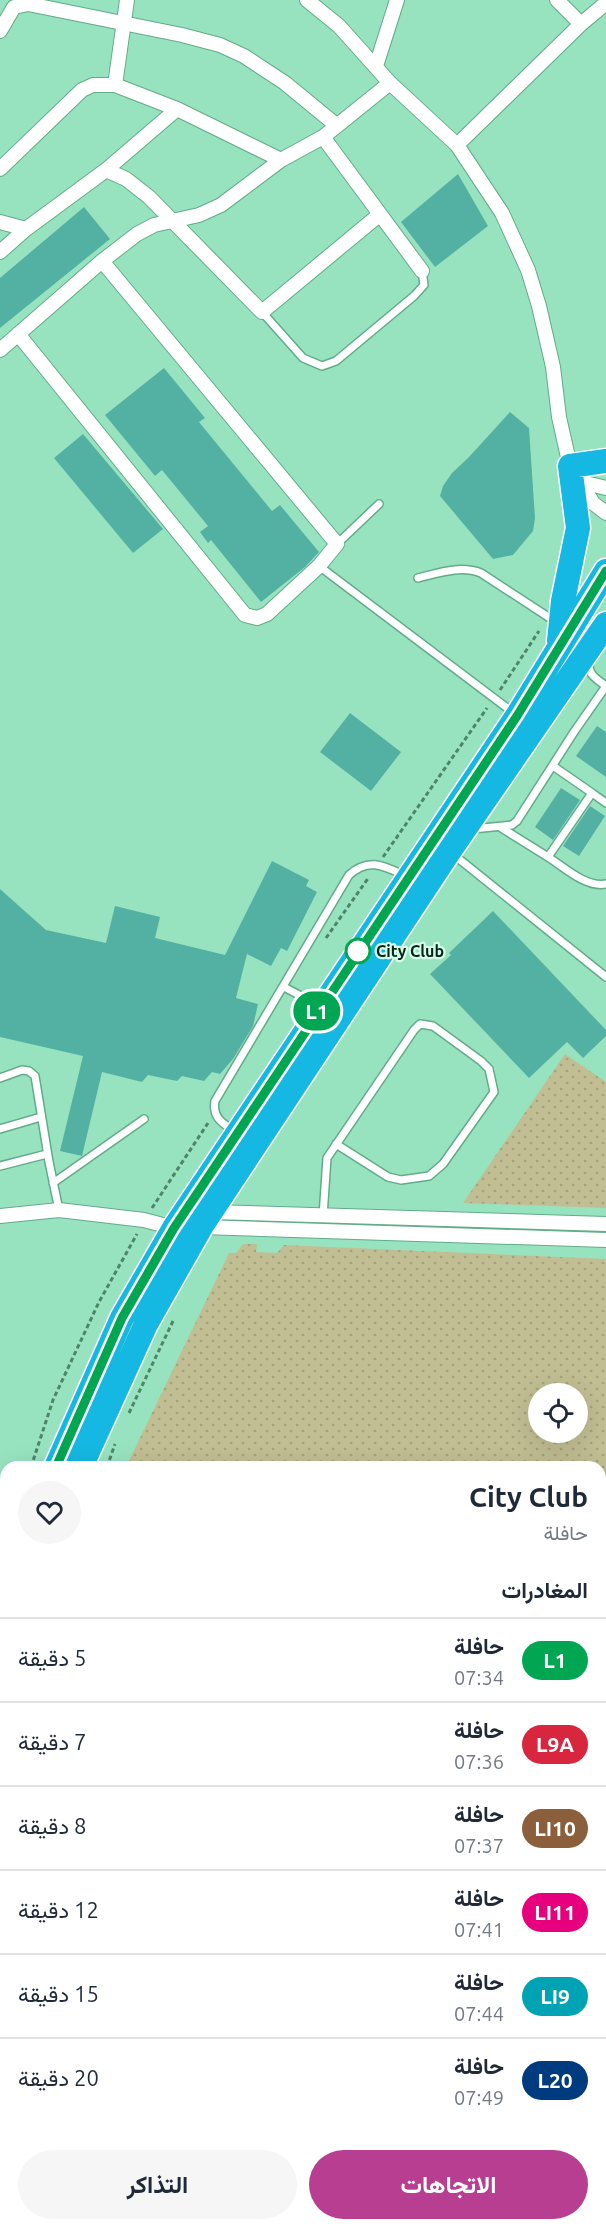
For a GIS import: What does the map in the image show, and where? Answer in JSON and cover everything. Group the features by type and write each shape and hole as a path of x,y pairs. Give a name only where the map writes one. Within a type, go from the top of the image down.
{"highway":[{"path":"558,649 563,602 578,528 576,474 606,460"},
{"path":"59,1461 122,1318 174,1228 236,1132 517,716 606,571"},
{"path":"84,1461 146,1324 206,1220 449,852 606,624"}],"street":[{"path":"115,85 127,0"},
{"path":"307,0 339,26 390,83 457,145 502,213 528,270 553,367 559,417 576,474 593,503 606,513"},
{"path":"376,66 397,0"},
{"path":"557,0 581,24"},
{"path":"457,145 581,24 606,3"},
{"path":"0,32 14,7 28,4 182,35 220,45 244,56 285,83 336,125"},
{"path":"0,350 102,261 137,234 154,225 199,215 221,205 281,160 323,137 390,83"},
{"path":"0,169 82,90 93,85 115,85 177,109 281,160"},
{"path":"0,252 26,229 106,170 177,109"},
{"path":"323,137 422,271"},
{"path":"106,170 126,179 149,197 262,312 379,215"},
{"path":"0,222 26,229"},
{"path":"18,334 244,615 257,618 267,614 319,566 337,544 102,261"},
{"path":"576,474 606,488"},
{"path":"0,1216 59,1210 144,1220 174,1228"},
{"path":"206,1220 323,1216 606,1224"},
{"path":"206,1220 606,1240"}],"lane":[{"path":"262,312 303,358 322,366 336,361 414,296 424,285 422,271"},
{"path":"337,544 379,504"},
{"path":"319,566 517,716"},
{"path":"418,578 469,568 481,573 561,625"},
{"path":"464,830 512,825 518,821 606,686 592,676 588,669 590,646"},
{"path":"553,766 606,803"},
{"path":"548,857 592,793"},
{"path":"500,827 586,881 598,885 606,884"},
{"path":"449,852 606,977"},
{"path":"236,1132 218,1119 214,1107 215,1101 349,875 365,865 378,864 408,876"},
{"path":"284,987 321,1006"},
{"path":"323,1216 327,1158 336,1144 414,1030 420,1024 433,1026 482,1061 489,1069 494,1092 443,1164 429,1176 401,1180 388,1177 336,1144"},
{"path":"0,1078 22,1070 29,1071 35,1076 47,1154 59,1210"},
{"path":"0,1129 41,1117"},
{"path":"53,1183 144,1119"},
{"path":"0,1166 47,1154"}],"path":[{"path":"126,1421 176,1313"},
{"path":"109,1461 116,1442"}],"shaded area":[{"path":"565,1054 606,1082 606,1208 463,1203"},
{"path":"243,1244 257,1244 256,1252 277,1253 284,1245 606,1259 606,1461 129,1461 229,1253 236,1253"}],"building":[{"path":"458,174 488,226 435,267 401,222"},
{"path":"84,207 110,239 0,328 0,278"},
{"path":"164,368 205,418 199,422 272,511 280,505 319,552 305,567 261,602 211,540 208,543 200,532 208,526 162,470 155,476 105,415"},
{"path":"510,412 529,428 535,518 533,531 513,555 493,559 440,496 443,486 452,473"},
{"path":"83,434 163,529 133,553 54,458"},
{"path":"350,713 401,752 371,791 320,752"},
{"path":"597,726 606,732 606,777 576,756"},
{"path":"561,788 580,800 553,840 535,827"},
{"path":"590,806 605,816 579,856 563,846"},
{"path":"272,861 309,880 306,886 317,892 287,951 281,948 271,966 247,954 236,998 258,1004 253,1026 233,1059 220,1074 212,1072 204,1081 182,1076 177,1081 148,1075 142,1082 102,1072 82,1156 60,1151 83,1056 0,1037 0,889 46,930 106,943 115,906 160,917 155,938 225,955"},
{"path":"493,911 606,1030 606,1036 583,1058 567,1042 529,1078 430,974"}],"bus line":[{"name":"L1","path":"59,1461 122,1318 174,1228 236,1132 517,716 606,571"}],"place":[{"name":"City Club","path":"358,951"}]}
